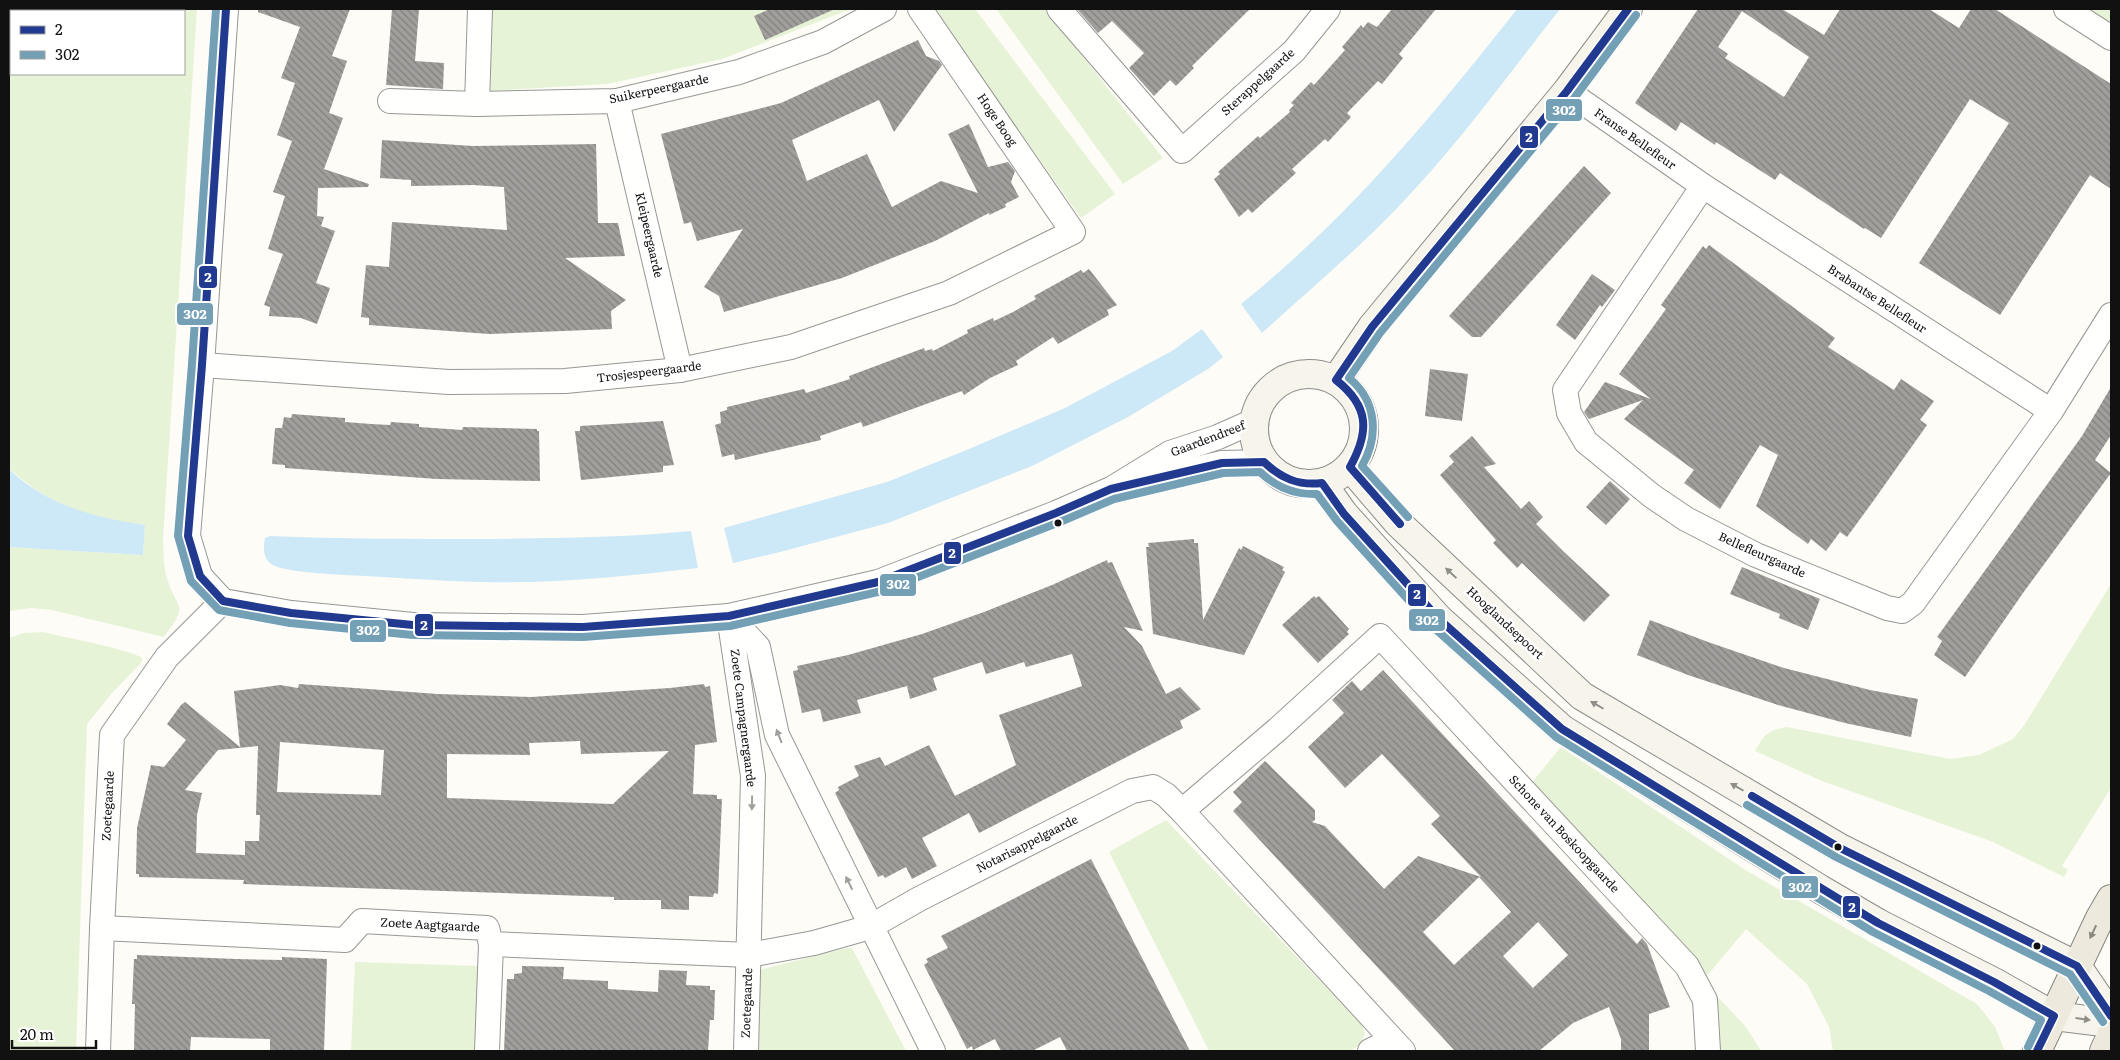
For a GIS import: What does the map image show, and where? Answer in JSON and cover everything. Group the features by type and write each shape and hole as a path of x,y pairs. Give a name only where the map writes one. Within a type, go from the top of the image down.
{"main road":[{"path":"2037,1051 2100,918 2111,900"},
{"path":"2104,1051 2111,1036"}],"street":[{"path":"224,601 200,576 188,536 202,364 226,9"},
{"path":"477,104 480,9"},
{"name":"Suikerpeergaarde","path":"390,101 477,104 617,101 739,72 823,42 884,9"},
{"name":"Hoge Boog","path":"920,9 1072,232"},
{"name":"Sterappelgaarde","path":"1059,9 1182,151 1294,50 1328,9"},
{"path":"1336,380 1372,327 1567,91 1628,9"},
{"path":"2066,9 2111,38"},
{"name":"Franse Bellefleur","path":"1567,91 1703,186"},
{"name":"Kleipeergaarde","path":"617,101 680,370"},
{"name":"Brabantse Bellefleur","path":"1703,186 2051,410"},
{"name":"Bellefleurgaarde","path":"1703,186 1565,390 1569,413 1586,442 1652,496 1686,519 1756,555 1887,608 1902,611 1913,603 2051,410 2111,315"},
{"name":"Trosjespeergaarde","path":"202,364 450,382 565,381 680,370 791,347 948,293 1072,232"},
{"path":"1310,374 1322,375 1336,380 1353,395 1359,404 1364,425 1359,453 1350,467 1335,478 1322,483 1303,484 1292,482 1277,474 1264,462 1255,441 1254,421 1258,408 1264,397 1277,384 1287,378 1310,374"},
{"name":"Gaardendreef","path":"224,601 291,613 413,624 583,627 729,616 878,582 1056,513 1111,489 1170,453 1218,437 1254,421"},
{"name":"Gaardendreef","path":"1111,489 1222,463 1264,462"},
{"name":"Hooglandsepoort","path":"1350,467 1398,522 1582,696 1840,848 2077,966 2111,1016"},
{"path":"1322,483 1344,514 1439,619 1562,729 1878,923 1994,982 2054,1016 2111,1023"},
{"name":"Zoetegaarde","path":"98,1051 112,735 167,657 224,601"},
{"name":"Zoete Campagnergaarde","path":"729,616 758,647 777,735 870,927"},
{"name":"Zoete Campagnergaarde","path":"729,616 752,776 749,955"},
{"name":"Schone van Boskoopgaarde","path":"1182,810 1278,729 1380,636 1687,966 1706,1000 1708,1051"},
{"name":"Notarisappelgaarde","path":"870,927 919,899 1132,791 1152,787 1166,794 1182,810 1397,1046"},
{"name":"Zoete Aagtgaarde","path":"102,928 345,940 362,921 487,928 491,944 749,955 814,943 870,927"},
{"path":"870,927 933,1051"},
{"path":"487,1051 491,944"},
{"name":"Zoetegaarde","path":"746,1051 749,955"},
{"path":"1370,1051 1397,1046"}],"green space":[{"path":"9,9 197,9 163,539 164,564 179,612 164,637 52,610 31,608 9,611 9,547 143,555 145,525 97,517 69,507 44,494 9,468"},
{"path":"487,9 851,9 722,59 607,84 487,91"},
{"path":"932,9 975,9 1115,194 1081,218"},
{"path":"996,9 1045,9 1163,158 1123,184"},
{"path":"2082,9 2111,9 2111,27"},
{"path":"2111,584 2111,788 2062,866 2068,870 2064,877 1993,842 1822,781 1755,751 1767,734 1787,727 1950,759 1979,755 2013,739 2025,724"},
{"path":"43,632 111,647 142,658 141,663 112,693 87,724 76,1051 9,1051 9,638 24,633"},
{"path":"1561,747 1747,871 1977,1004 1995,1027 2005,1051 1833,1051 1829,1027 1807,984 1746,929 1706,977 1528,787"},
{"path":"1166,820 1362,1025 1365,1034 1359,1046 1349,1051 1209,1051 1109,852"},
{"path":"852,948 906,1051 750,1051 759,970"},
{"path":"355,962 479,966 475,1051 351,1051"},
{"path":"1712,991 1746,1027 1761,1051 1713,1051"}],"water":[{"path":"1517,9 1560,9 1421,183 1366,239 1262,333 1241,304 1317,237 1388,164 1421,127"},
{"path":"1202,329 1223,357 1208,369 1128,417 1032,466 888,523 733,563 724,528 887,482 969,449 1065,408 1172,351"},
{"path":"9,469 39,492 72,508 90,514 145,525 143,555 9,547"},
{"path":"691,531 698,568 563,581 464,581 305,572 275,566 268,561 264,548 265,538 270,536 482,539 613,536"}],"building":[{"path":"258,9 350,9 332,56 347,61 329,113 343,118 324,169 369,184 368,187 318,188 317,216 324,217 321,226 335,231 316,283 330,288 317,324 301,318 269,316 270,307 264,305 283,254 268,249 285,196 273,192 292,141 277,135 295,83 281,78 300,27 258,12"},
{"path":"392,9 419,9 415,61 444,63 443,89 386,85"},
{"path":"770,9 835,9 765,40 754,16"},
{"path":"1077,9 1250,9 1192,66 1194,68 1176,86 1170,80 1154,96 1129,68 1144,53 1112,21 1098,33"},
{"path":"1392,9 1436,9 1399,54 1403,58 1382,84 1378,81 1347,113 1351,117 1328,142 1325,139 1292,169 1296,173 1252,213 1248,209 1239,217 1214,179 1220,174 1218,172 1258,136 1260,138 1290,112 1289,110 1294,105 1291,103 1311,82 1314,85 1345,50 1342,47 1361,25 1363,28 1368,22 1377,27"},
{"path":"1698,9 1782,9 1824,35 1840,9 1929,9 1959,28 1971,9 1995,9 2111,84 2111,189 2090,175 2000,315 1919,263 2009,123 1970,99 1881,238 1864,229 1780,173 1775,180 1716,142 1715,145 1681,122 1676,131 1635,103","holes":["1742,11 1809,57 1784,97 1725,58 1728,54 1718,47"]},
{"path":"918,40 926,56 939,61 942,65 894,132 879,100 792,140 807,181 867,154 892,207 941,181 978,193 948,134 969,124 988,167 1008,162 1015,171 1011,182 1019,197 1005,204 1006,207 989,215 989,213 935,241 842,278 724,312 719,296 704,287 743,229 697,241 691,222 684,224 661,134 781,103"},
{"path":"382,140 473,146 596,144 598,223 618,223 625,256 565,258 626,300 611,311 612,329 489,334 369,325 369,318 361,317 366,265 389,267 392,222 507,230 504,187 473,185 411,186 411,180 380,178"},
{"path":"1584,166 1611,193 1481,337 1472,337 1449,316"},
{"path":"1709,245 1835,338 1828,347 1894,390 1901,379 1934,401 1920,420 1927,425 1874,500 1847,537 1840,532 1826,551 1811,539 1808,544 1756,506 1778,455 1760,445 1720,509 1684,483 1694,470 1624,419 1643,400 1589,419 1584,412 1605,382 1651,399 1619,374 1666,309 1661,305 1703,246 1706,249"},
{"path":"1089,269 1117,305 1107,310 1109,315 1058,344 1053,337 1016,361 1018,365 990,378 964,395 962,391 863,427 861,422 820,436 821,440 735,460 734,454 722,457 715,425 721,423 720,412 727,410 727,407 804,389 806,393 850,379 849,376 924,348 925,351 932,349 933,351 968,333 967,330 993,318 994,321 1013,312 1036,299 1034,296 1081,270 1083,273"},
{"path":"1592,274 1615,290 1602,307 1600,305 1575,340 1556,325"},
{"path":"1430,369 1468,374 1462,421 1425,416"},
{"path":"2111,387 2111,435 2095,460 2111,473 2023,593 1965,677 1934,655 1942,641 1937,637 2082,436"},
{"path":"292,414 345,418 345,422 390,425 391,422 419,424 419,427 462,430 463,427 537,429 539,431 540,481 437,479 285,468 285,465 272,464 275,428 282,428 284,417 291,418"},
{"path":"663,421 674,465 663,466 663,472 581,480 575,431 580,431 580,426"},
{"path":"1472,436 1496,464 1484,467 1521,509 1529,501 1543,517 1536,524 1610,595 1584,622 1522,563 1517,568 1493,543 1496,540 1440,475 1454,462 1449,456"},
{"path":"1610,481 1630,499 1606,525 1586,507"},
{"path":"1194,539 1194,543 1198,543 1203,620 1239,548 1241,550 1243,546 1284,567 1282,570 1285,572 1244,655 1153,634 1146,547 1149,547 1148,543"},
{"path":"1107,560 1108,563 1112,562 1143,631 1124,627 1142,646 1166,694 1180,687 1201,709 1180,721 1183,728 979,833 969,813 922,838 937,866 912,879 906,867 885,878 883,875 878,877 835,793 839,790 838,787 859,776 854,766 880,757 885,766 929,745 955,796 1016,765 999,715 1082,686 1072,654 1026,667 1024,662 986,674 982,662 933,678 937,690 910,699 907,686 857,700 861,713 823,722 820,709 802,713 793,671 798,670 797,666 848,655 922,634 1052,585"},
{"path":"1742,567 1820,599 1808,630 1779,618 1780,614 1730,594"},
{"path":"1314,596 1316,598 1319,596 1349,629 1347,632 1349,634 1318,663 1282,625"},
{"path":"1650,620 1784,668 1870,690 1918,699 1911,737 1845,723 1778,705 1688,675 1637,655"},
{"path":"1383,670 1637,944 1642,938 1647,944 1670,1007 1649,1014 1649,1051 1621,1051 1621,1039 1609,1007 1573,1023 1539,1051 1455,1051 1233,811 1242,802 1233,792 1265,761 1315,810 1315,820 1312,822 1325,826 1384,889 1418,856 1481,877 1431,824 1440,816 1382,754 1345,788 1308,747 1344,713 1332,700 1352,681 1361,691","holes":["1479,877 1511,912 1454,965 1423,932","1538,922 1568,955 1533,988 1503,956"]},
{"path":"299,684 438,694 531,697 704,684 705,687 710,686 717,742 695,745 693,794 717,795 717,799 722,799 718,894 714,893 713,897 689,896 689,910 661,909 661,900 614,900 614,897 243,884 244,880 139,877 139,874 136,874 137,828 151,765 164,767 186,740 167,724 181,705 185,702 240,747 234,691 280,685 298,688","holes":["580,741 581,754 669,751 613,804 447,798 447,754 530,755 529,743","280,742 384,750 381,795 277,792","258,746 256,815 260,815 259,841 245,841 245,855 196,853 197,815 202,793 185,790 218,750"]},
{"path":"1091,859 1190,1051 1067,1051 1060,1037 1032,1051 1001,1051 995,1039 973,1050 972,1046 967,1049 924,965 928,962 926,959 948,948 941,936"},
{"path":"137,955 282,960 282,957 327,959 324,1051 270,1051 270,1039 191,1037 190,1051 134,1051 135,1004 132,1004 134,959 137,959"},
{"path":"522,966 564,967 563,979 608,981 608,989 658,992 659,970 687,971 686,985 710,986 710,990 715,990 714,1020 710,1020 708,1051 504,1051 507,979 514,979 514,974 522,973"}],"transit line":[{"name":"302","path":"216,9 192,364 178,536 191,581 219,610 290,623 413,635 583,637 730,626 882,591 1114,499 1223,473 1260,472 1286,489 1301,493 1317,494 1337,521 1432,626 1556,737 1873,932 1989,991 2041,1020 2028,1047"},
{"name":"2","path":"226,9 202,365 188,536 200,576 223,601 291,613 413,625 583,627 729,616 878,582 1056,513 1111,489 1222,463 1264,462 1290,480 1313,484 1322,483 1344,514 1439,619 1562,729 1878,923 1994,982 2054,1016 2037,1051"},
{"name":"2","path":"1400,524 1350,467 1361,442 1363,420 1355,400 1336,380 1372,327 1567,91 1628,9"},
{"name":"302","path":"1408,517 1362,466 1371,443 1372,419 1365,397 1349,378 1380,333 1575,97 1636,15"},
{"name":"2","path":"1752,796 1840,848 2077,966 2111,1016"},
{"name":"302","path":"1747,805 1836,857 2070,974 2103,1022"}]}
